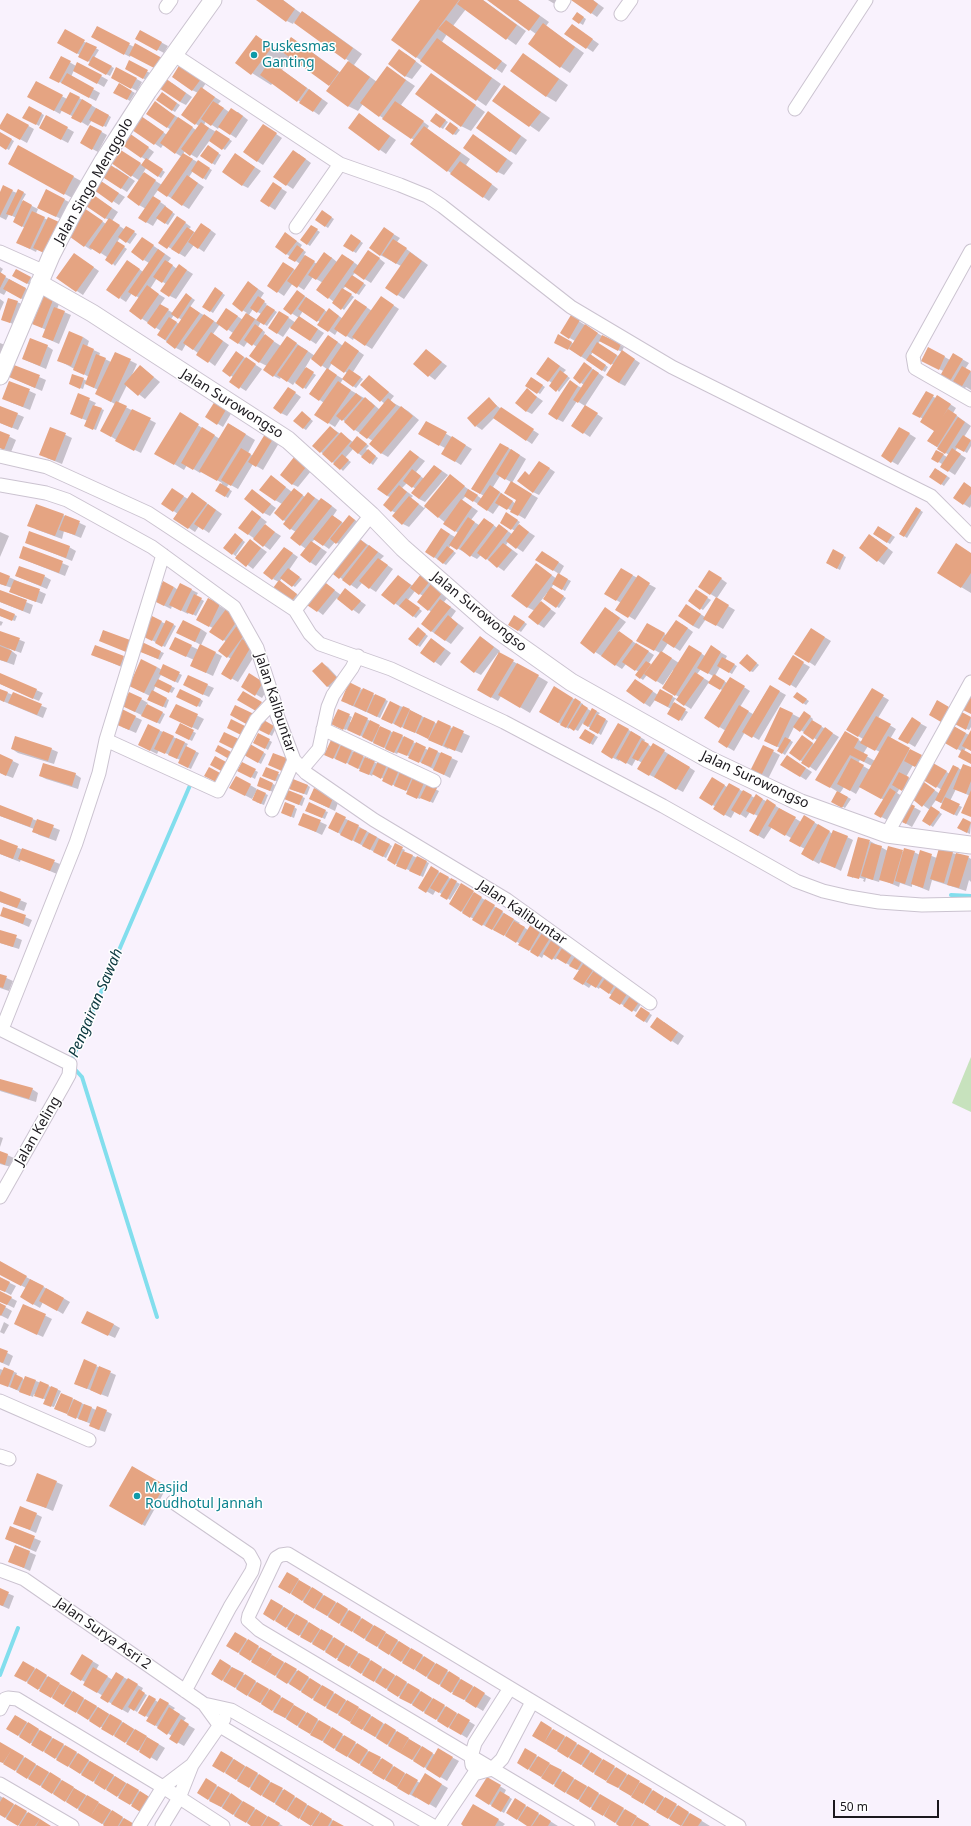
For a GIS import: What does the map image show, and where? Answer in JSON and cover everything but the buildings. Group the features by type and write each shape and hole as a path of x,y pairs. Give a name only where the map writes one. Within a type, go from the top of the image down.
{"street":[{"path":"621,14 631,0"},
{"path":"795,109 866,0"},
{"name":"Jalan Singo Menggolo","path":"0,376 64,229 88,186 179,46 211,1"},
{"path":"179,46 340,164 427,196 442,206 571,307 672,367 931,496 971,536"},
{"path":"296,227 340,164"},
{"path":"971,251 913,356 915,368 971,400"},
{"path":"0,252 42,277"},
{"name":"Jalan Surowongso","path":"42,277 134,342 288,440 371,515 403,548 492,626 571,682 708,759 801,803 887,834 971,845"},
{"path":"0,456 46,467 148,512 295,610 310,634 328,648 355,663 392,670 504,722 663,806 783,875 814,888 849,897 891,903 971,904"},
{"name":"Jalan Kalibuntar","path":"0,485 46,493 67,500 152,546 236,609 257,648 277,715 302,764 374,820 507,900 650,1003"},
{"path":"295,610 371,515"},
{"path":"1,1029 76,843 99,773 106,740 163,555"},
{"path":"272,810 302,764 319,749 328,707 333,696 355,663"},
{"path":"887,834 971,682"},
{"path":"106,740 218,791 256,720 274,701"},
{"path":"323,729 434,780"},
{"name":"Jalan Keling","path":"0,1197 69,1075 70,1064 1,1029"},
{"path":"0,1401 89,1440"},
{"path":"173,1502 249,1554 254,1563 252,1571 230,1607 185,1691"},
{"path":"588,1826 259,1630 248,1620 250,1611 276,1558 281,1555 288,1554 739,1826"},
{"name":"Jalan Surya Asri 2","path":"0,1570 24,1579 204,1704"},
{"path":"474,1774 471,1757 475,1743 510,1688"},
{"path":"0,1709 8,1698 17,1699 163,1787 223,1826"},
{"path":"439,1826 474,1774 492,1769 502,1759 532,1702"},
{"path":"204,1704 231,1710 433,1826"},
{"path":"204,1704 220,1726 387,1826"},
{"path":"162,1826 179,1798 192,1765 231,1710"},
{"path":"139,1826 163,1787 192,1765"},
{"path":"0,1784 72,1826"}],"green space":[{"path":"971,1057 971,1112 952,1103"}],"waterway":[{"name":"Pengairan Sawah","path":"157,1317 82,1077 70,1064 191,783"},
{"path":"951,895 971,896"},
{"path":"0,1675 18,1628"}],"place":[{"name":"Puskesmas Ganting","path":"254,55"},
{"name":"Masjid Roudhotul Jannah","path":"137,1496"}]}
